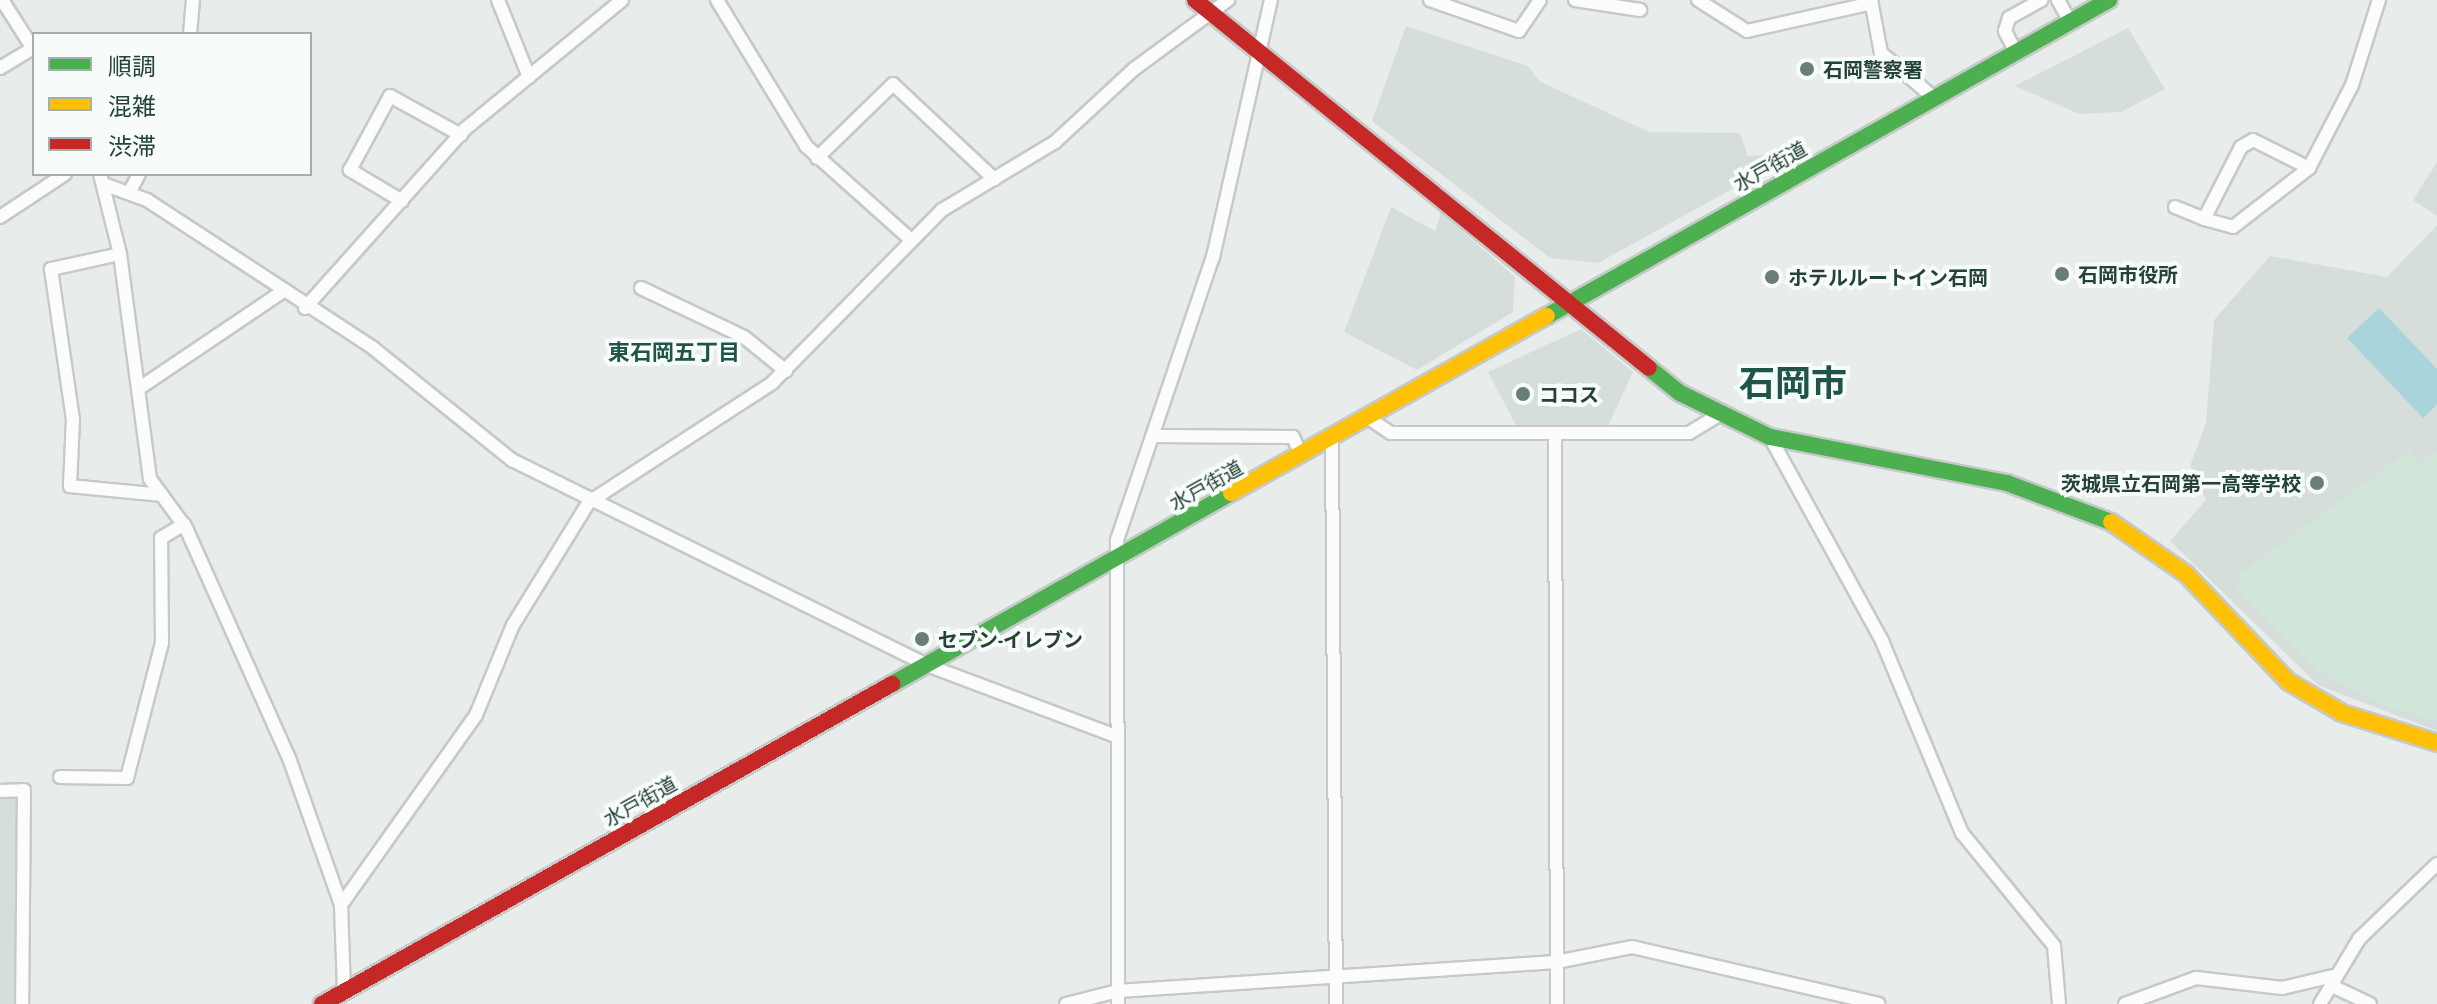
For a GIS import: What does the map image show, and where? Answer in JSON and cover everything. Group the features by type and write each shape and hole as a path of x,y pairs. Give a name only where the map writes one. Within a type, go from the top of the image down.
{"main road":[{"path":"1195,0 1571,299 1664,382 1719,415 1770,437 2007,483 2104,518 2186,574 2289,682 2342,713 2437,743"},
{"name":"水戸街道","path":"322,1004 342,998 924,664 2109,0"}],"street":[{"path":"2,0 32,46"},
{"path":"190,32 193,0"},
{"path":"498,0 529,77"},
{"path":"305,308 461,135 622,0"},
{"path":"717,0 817,158 910,239"},
{"path":"341,905 476,715 513,625 589,502 786,371 910,239 957,199 1055,142 1134,69 1228,0"},
{"path":"1118,997 1118,557 1122,516 1155,436 1213,257 1256,50 1271,0"},
{"path":"1430,0 1519,31 1540,0"},
{"path":"1575,0 1640,10"},
{"path":"1698,0 1747,31 1872,2 1881,53 1934,98"},
{"path":"2016,52 2005,31 2009,18 2041,0"},
{"path":"2058,0 2070,22"},
{"path":"2175,207 2233,227 2309,168 2352,85 2379,0"},
{"path":"0,68 32,50"},
{"path":"817,158 893,84 994,179"},
{"path":"402,201 350,170 390,96 461,135"},
{"path":"2204,219 2241,147 2253,140 2309,168"},
{"path":"0,217 62,176"},
{"path":"130,191 138,176"},
{"path":"103,180 130,191 305,308 373,348 512,460 589,502 924,664 1118,737"},
{"path":"103,180 120,254 150,479 184,524 289,758 341,905 342,998"},
{"path":"120,254 51,269 73,419 70,486 162,495"},
{"path":"641,288 744,337 786,371"},
{"path":"138,389 282,292"},
{"path":"1367,417 1391,433 1555,434 1689,433 1719,415"},
{"path":"1555,434 1557,1004"},
{"path":"1155,436 1293,437 1301,455"},
{"path":"1332,437 1336,1004"},
{"path":"1770,437 1882,641 1962,833 2030,907 2054,946 2059,1004"},
{"path":"60,777 127,778 162,643 161,538 184,524"},
{"path":"0,791 24,790 22,1004"},
{"path":"2320,1004 2359,939 2437,864"},
{"path":"1066,1004 1336,976 1556,962 1632,947 1841,1002 1878,1004"},
{"path":"2125,1004 2196,978 2282,988 2332,981 2370,1004"}],"shaded area":[{"path":"1406,26 1528,66 1539,81 1649,132 1740,133 1748,156 1772,155 1776,165 1598,263 1550,258 1372,121"},
{"path":"2128,28 2165,89 2121,112 2079,114 2015,86"},
{"path":"2437,162 2437,216 2413,200"},
{"path":"1391,207 1435,231 1441,213 1515,277 1513,312 1417,370 1344,332"},
{"name":"茨城県立石岡第一高等学校","path":"2437,225 2437,731 2318,685 2170,541 2206,500 2190,466 2206,423 2214,320 2270,256 2387,277"},
{"path":"1581,329 1633,372 1607,428 1517,427 1488,372"},
{"path":"18,797 20,1004 0,1004 0,798"}],"green space":[{"path":"2409,451 2419,465 2437,451 2437,721 2388,707 2318,671 2238,590 2240,574"}],"water":[{"path":"2379,308 2437,369 2437,405 2423,418 2347,338"}],"traffic: fast":[{"path":"1547,316 2109,0"},
{"path":"1649,368 1680,393 1770,437 2007,483 2111,522"},
{"path":"892,684 1231,493"}],"traffic: slow":[{"path":"1231,493 1547,316"},
{"path":"2111,522 2186,574 2289,682 2342,713 2437,743"}],"traffic: jam":[{"path":"1195,0 1649,368"},
{"path":"322,1004 892,684"}],"place":[{"name":"石岡警察署","path":"1807,69"},
{"name":"石岡市役所","path":"2062,274"},
{"name":"ホテルルートイン石岡","path":"1772,277"},
{"name":"ココス","path":"1523,394"},
{"name":"茨城県立石岡第一高等学校","path":"2317,483"},
{"name":"セブン-イレブン","path":"922,639"}],"district":[{"name":"東石岡五丁目","path":"674,353"},
{"name":"石岡市","path":"1793,384"}]}
